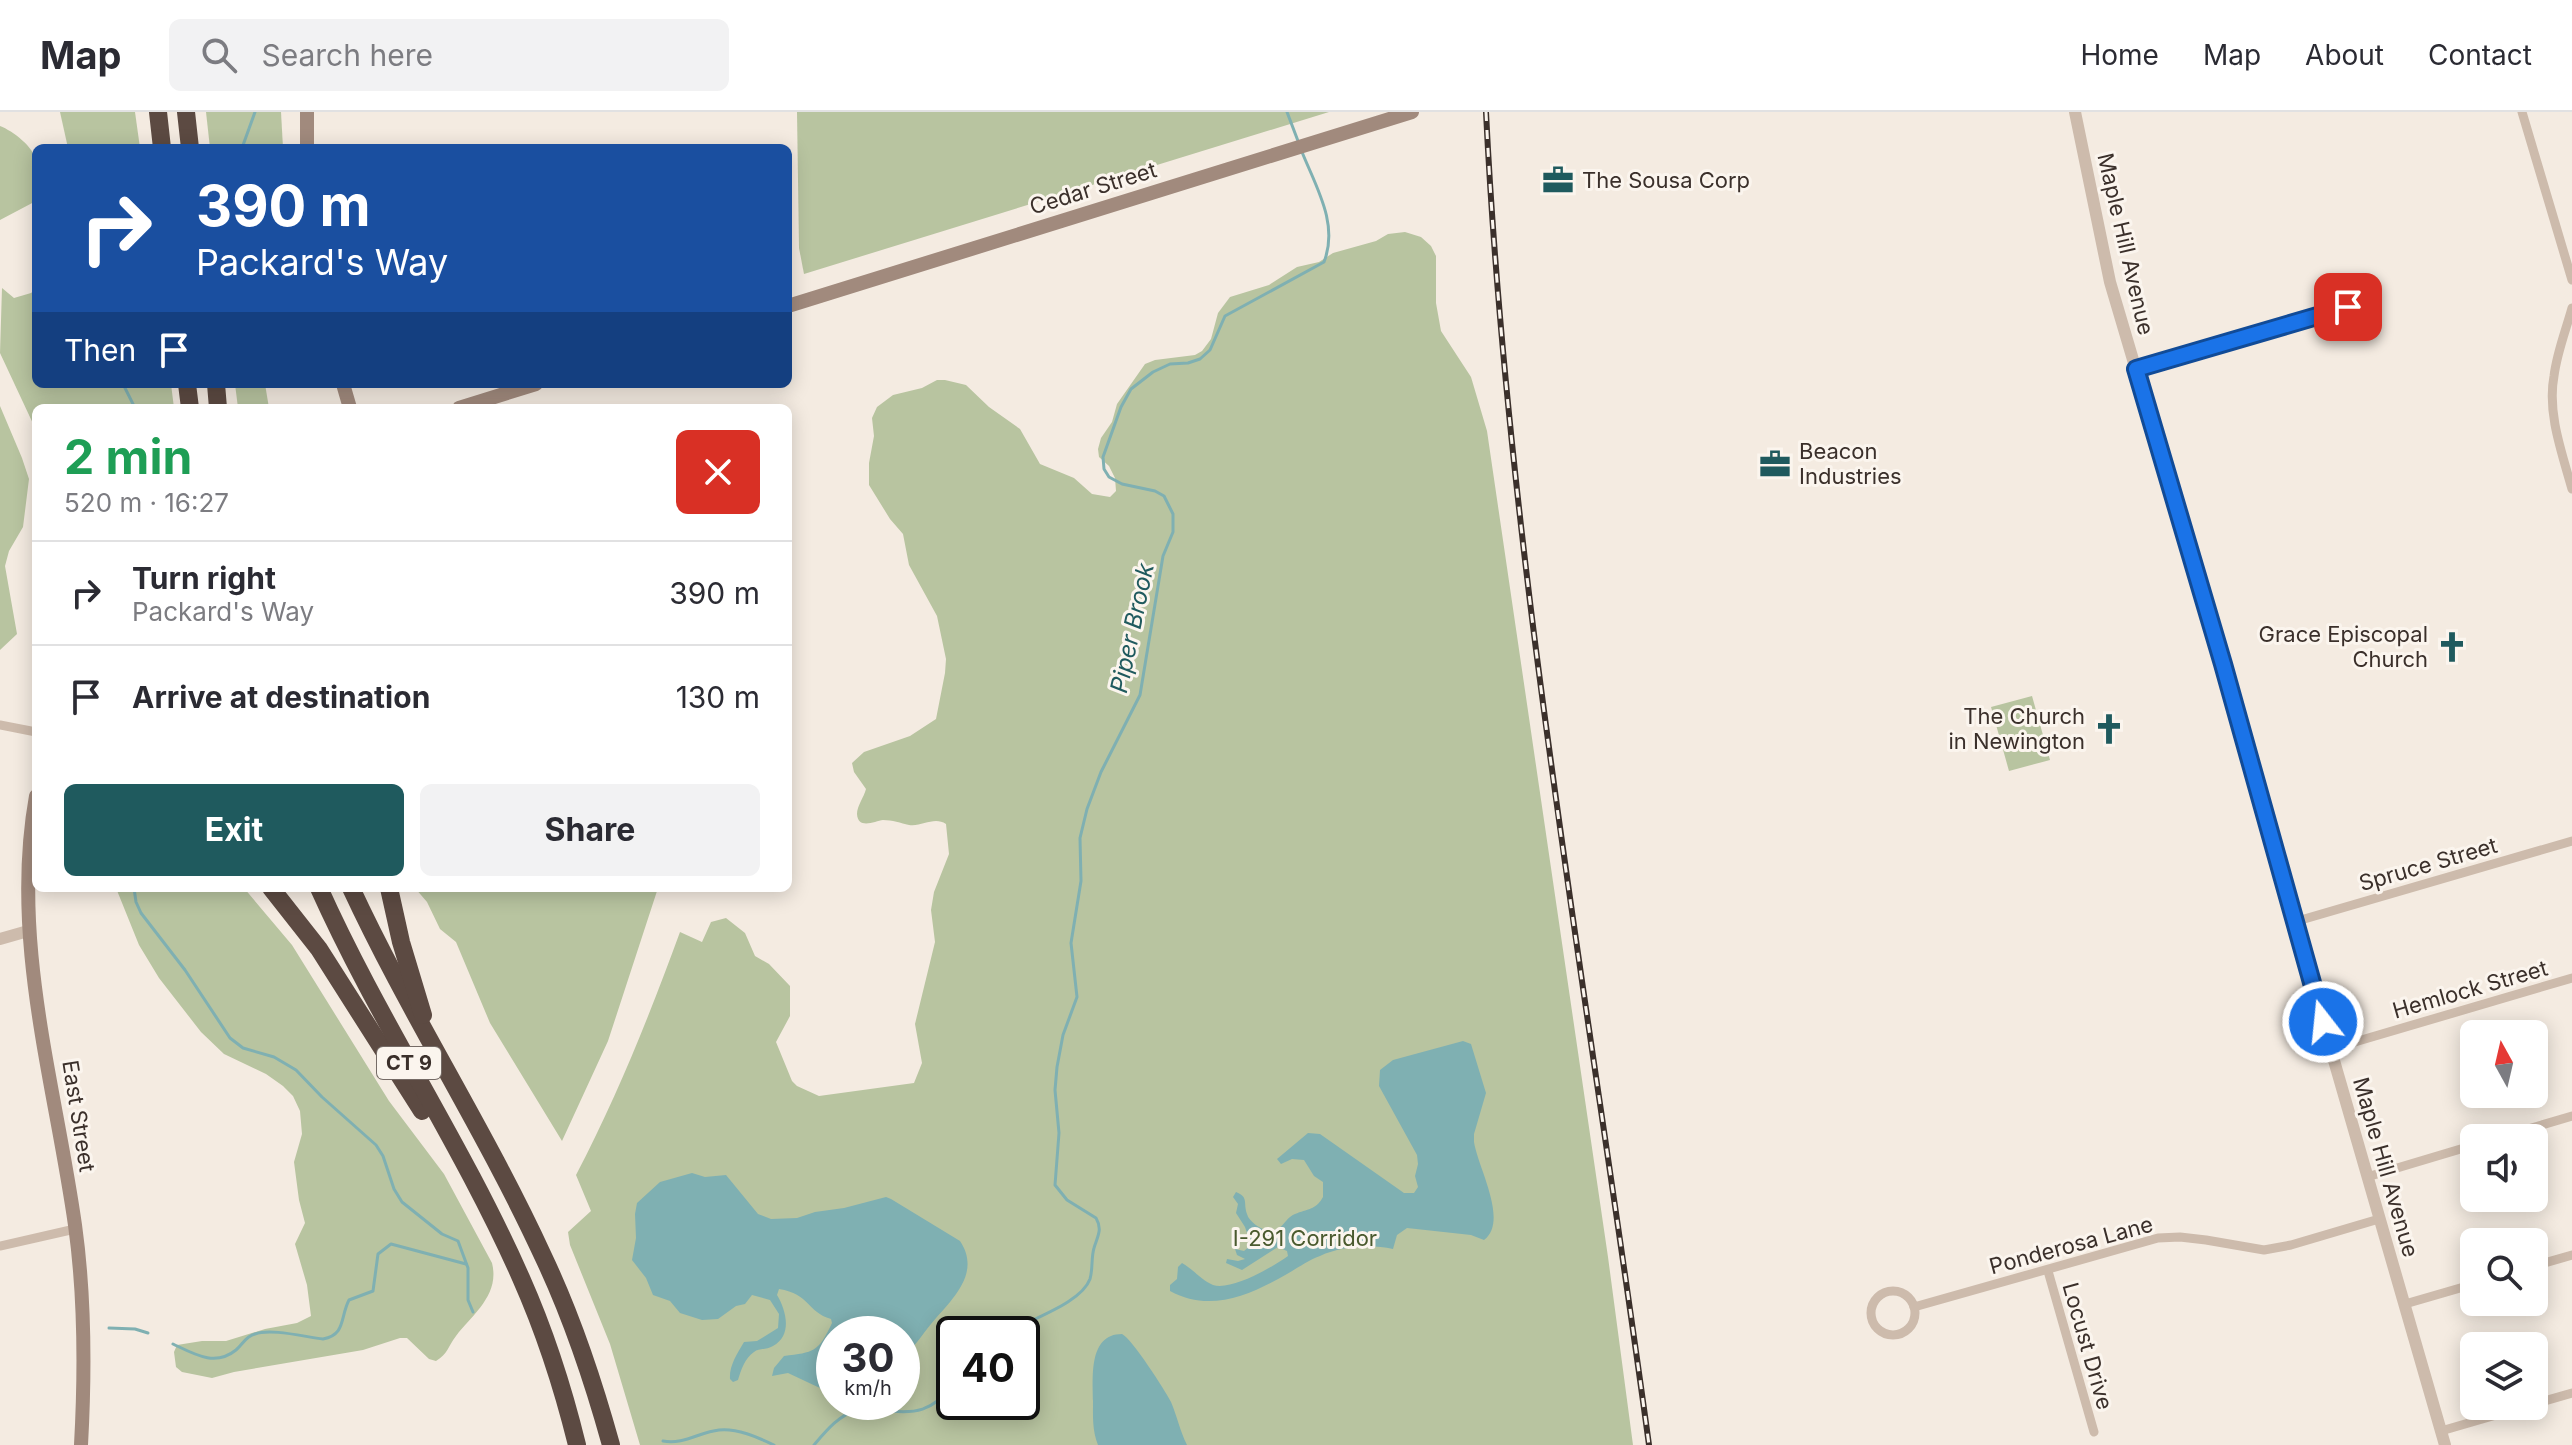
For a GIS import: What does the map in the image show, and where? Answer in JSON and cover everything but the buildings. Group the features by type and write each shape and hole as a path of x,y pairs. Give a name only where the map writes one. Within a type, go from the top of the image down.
{"highway":[{"path":"158,112 162,144"},
{"path":"186,112 190,144"},
{"path":"274,892 319,949 453,1163 481,1196"},
{"name":"CT 9","path":"321,892 502,1236 555,1366 577,1445"},
{"name":"CT 9","path":"353,892 548,1266 584,1355 611,1445"},
{"path":"390,892 401,942 419,996 426,1034"}],"main road":[{"path":"307,112 307,144"},
{"name":"Cedar Street","path":"792,305 1412,112"},
{"path":"472,404 523,388"},
{"name":"East Street","path":"32,827 28,858 31,969 75,1229 82,1319 81,1445"}],"street":[{"name":"Maple Hill Avenue","path":"2075,112 2110,282 2223,664 2445,1445"},
{"path":"2522,112 2572,280"},
{"path":"2136,369 2370,300"},
{"path":"2572,308 2553,378 2553,407 2558,437 2572,489"},
{"path":"0,725 32,731"},
{"name":"Spruce Street","path":"2294,922 2572,841"},
{"path":"0,939 28,931"},
{"name":"Hemlock Street","path":"2331,1049 2572,978"},
{"path":"2545,1124 2572,1116"},
{"path":"2367,1177 2460,1149"},
{"name":"Ponderosa Lane","path":"1914,1307 2158,1238 2180,1237 2264,1250 2379,1219"},
{"path":"0,1246 75,1229"},
{"path":"2548,1262 2572,1255"},
{"name":"Locust Drive","path":"2048,1271 2094,1432"},
{"path":"2405,1304 2460,1288"},
{"path":"1887,1292 1904,1294 1914,1307 1913,1323 1900,1334 1883,1332 1873,1319 1874,1303 1887,1292"},
{"path":"2548,1400 2572,1393"},
{"path":"2441,1431 2479,1420"}],"green space":[{"path":"60,112 135,112 139,144 67,144"},
{"path":"206,112 281,112 283,144 210,144"},
{"path":"797,112 1329,112 804,274 799,248"},
{"path":"0,126 17,136 32,152 32,203 0,220"},
{"name":"I-291 Corridor","path":"1405,232 1421,237 1431,246 1436,256 1436,303 1441,331 1471,377 1487,431 1633,1445 640,1445 610,1344 570,1245 568,1232 591,1211 576,1175 632,1055 680,932 702,942 711,922 726,918 745,933 755,956 769,964 790,986 790,1016 776,1042 797,1086 819,1096 914,1083 922,1063 915,1024 935,942 931,910 934,892 949,854 946,824 937,821 914,825 886,820 860,822 857,811 866,789 854,772 852,763 864,752 910,736 936,719 946,659 937,616 909,565 903,534 869,485 874,436 872,418 877,407 893,395 922,388 937,380 966,385 989,407 1020,429 1040,464 1074,478 1092,494 1110,497 1116,491 1115,478 1109,466 1099,457 1098,449 1117,404 1145,364 1202,351 1211,339 1218,313 1230,297 1269,285 1297,267 1319,262 1333,253 1376,241 1388,234"},
{"path":"2,288 14,298 32,292 32,388 172,388 174,404 32,404 32,421 0,353"},
{"path":"236,388 266,388 268,404 238,404"},
{"path":"0,406 29,479 23,527 9,551 5,566 17,634 0,650"},
{"path":"2032,696 2050,760 2009,771 1991,707"},
{"path":"118,892 247,892 292,945 389,1101 444,1174 492,1263 489,1294 436,1361 429,1359 407,1338 400,1338 363,1350 212,1378 182,1372 176,1367 174,1352 177,1345 226,1341 297,1323 311,1316 307,1285 295,1244 305,1223 294,1162 302,1134 300,1111 293,1096 283,1086 266,1074 224,1054 201,1032 159,978 139,945"},
{"path":"418,892 657,892 608,1041 562,1141 490,1023 456,942 440,929"}],"water":[{"path":"1463,1041 1471,1044 1486,1093 1474,1134 1493,1207 1491,1231 1484,1240 1471,1235 1407,1228 1397,1235 1393,1249 1356,1247 1337,1250 1311,1260 1259,1289 1230,1299 1200,1301 1170,1291 1182,1263 1209,1283 1221,1286 1252,1277 1288,1256 1287,1251 1278,1247 1242,1270 1226,1263 1227,1259 1245,1259 1237,1255 1235,1249 1244,1251 1251,1245 1236,1213 1238,1204 1233,1197 1236,1192 1243,1196 1250,1220 1267,1231 1277,1229 1291,1216 1317,1204 1323,1197 1323,1182 1314,1176 1304,1160 1292,1159 1281,1164 1277,1159 1308,1133 1320,1134 1404,1193 1414,1193 1418,1187 1415,1176 1417,1155 1379,1086 1380,1070 1393,1060"},
{"path":"692,1173 705,1177 726,1175 758,1214 771,1219 797,1218 886,1197 960,1241 966,1253 966,1275 955,1296 920,1338 920,1316 823,1316 797,1295 779,1289 777,1295 786,1322 783,1336 773,1346 751,1355 738,1380 733,1382 730,1379 731,1369 744,1342 757,1341 778,1328 779,1314 770,1300 752,1295 745,1304 736,1306 718,1319 702,1320 680,1313 670,1301 653,1295 646,1278 632,1260 637,1203 660,1182"},
{"path":"1122,1334 1168,1396 1187,1445 1098,1445 1093,1418 1095,1359 1103,1341"},
{"path":"814,1349 816,1386 788,1373 772,1376 774,1368 784,1356"}],"waterway":[{"path":"243,144 255,112"},
{"name":"Piper Brook","path":"1287,112 1298,141"},
{"name":"Piper Brook","path":"1040,1317 1065,1304 1085,1288 1090,1279 1099,1230 1096,1218 1067,1200 1055,1185 1059,1133 1055,1090 1057,1067 1063,1035 1077,997 1071,943 1081,881 1080,838 1101,772 1140,695 1163,556 1173,532 1173,514 1164,496 1109,477 1104,469 1103,457 1131,389 1153,372 1170,364 1200,359 1210,350 1225,316 1324,262 1328,248 1327,220 1302,152"},
{"path":"125,388 133,404"},
{"path":"135,892 141,913 185,970 230,1038 243,1048 274,1057 296,1070 376,1145 402,1202 442,1234 458,1241 468,1268 468,1300 473,1312"},
{"path":"173,1344 197,1355 220,1358 236,1350 249,1336 262,1332 323,1339 330,1337 339,1329 349,1300 373,1291 378,1254 391,1244 466,1264"},
{"path":"109,1328 148,1333"},
{"name":"Piper Brook","path":"814,1445 833,1424 850,1412 867,1408 914,1411 936,1402"},
{"path":"663,1441 733,1430 774,1445"}],"railway":[{"path":"1486,112 1512,447 1531,613 1649,1445"}],"place":[{"name":"The Sousa Corp","path":"1558,180"},
{"name":"Beacon Industries","path":"1775,464"},
{"name":"Grace Episcopal Church","path":"2452,647"},
{"name":"The Church in Newington","path":"2109,729"}],"route":[{"path":"2323,1022 2223,664 2136,369 2348,307"}]}
